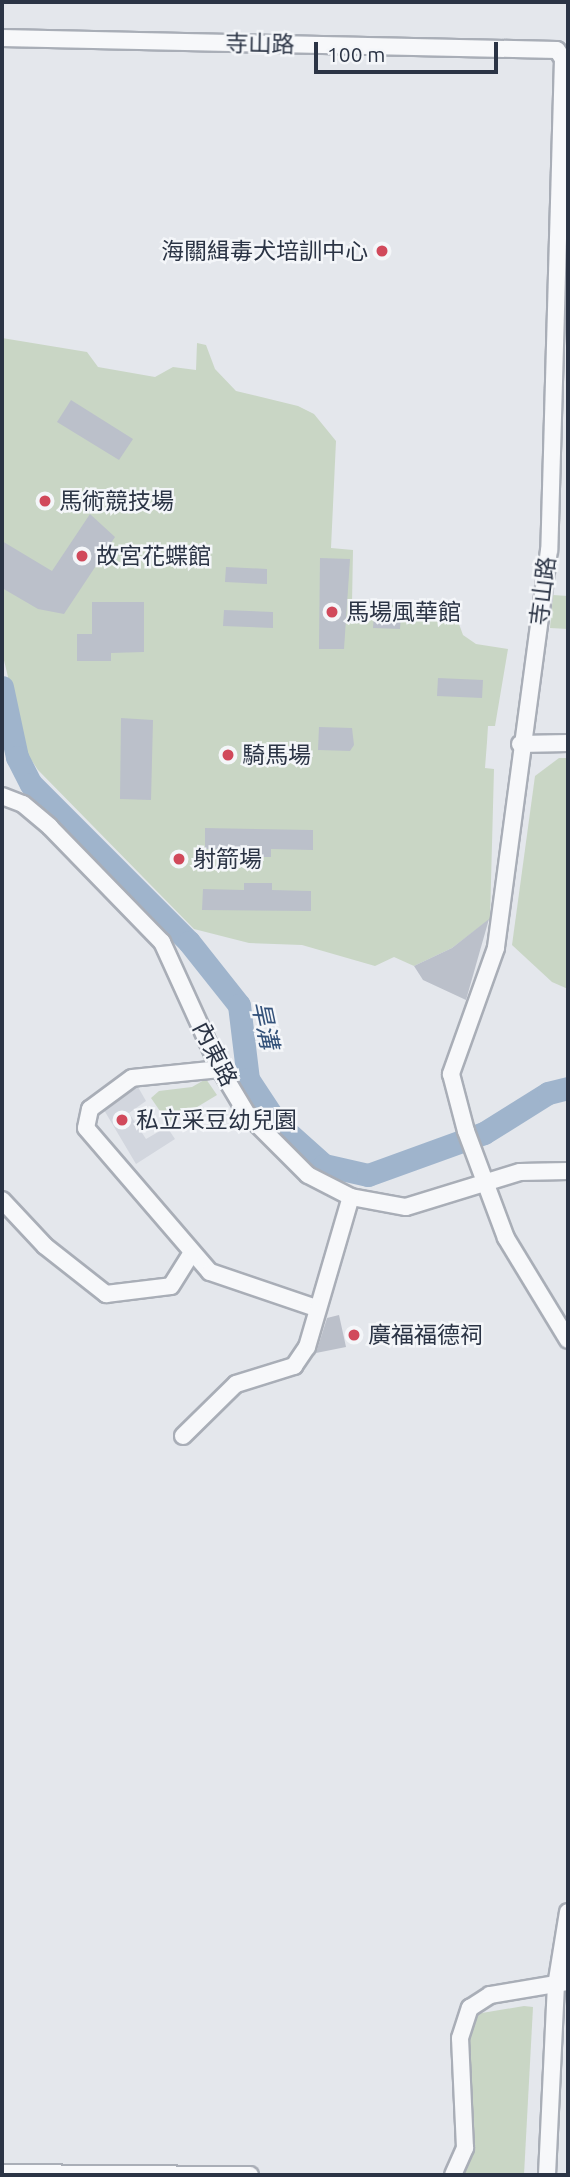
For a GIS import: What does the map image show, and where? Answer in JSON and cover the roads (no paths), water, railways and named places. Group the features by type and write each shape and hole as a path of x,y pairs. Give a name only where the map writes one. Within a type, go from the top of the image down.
{"street":[{"name":"寺山路","path":"2,38 557,50 565,74 553,468 541,618 520,744 496,948 452,1074 466,1130 486,1185"},
{"path":"520,744 568,743"},
{"name":"內東路","path":"2,796 23,804 50,827 162,942 220,1069 278,1149 308,1175 351,1197 406,1208 486,1185 520,1172 568,1171"},
{"path":"220,1069 132,1078 90,1109 86,1128 210,1272 316,1308"},
{"path":"486,1185 506,1238 568,1340"},
{"path":"183,1436 236,1384 294,1366 307,1347 316,1308 351,1197"},
{"path":"2,1200 45,1246 106,1294 171,1286 192,1252"},
{"path":"547,2175 568,1912"},
{"path":"453,2175 465,2148 460,2038 470,2008 490,1995 562,1984"},
{"path":"2,2174 250,2175"}],"waterway":[{"name":"旱溝","path":"2,687 17,757 31,784 189,942 239,1005 248,1079 277,1123 324,1165 368,1175 484,1133 548,1093 568,1088"}],"place":[{"name":"海關緝毒犬培訓中心","path":"382,251"},
{"name":"馬術競技場","path":"45,501"},
{"name":"故宮花蝶館","path":"82,556"},
{"name":"馬場風華館","path":"332,612"},
{"name":"騎馬場","path":"228,755"},
{"name":"射箭場","path":"179,859"},
{"name":"私立采豆幼兒園","path":"122,1120"},
{"name":"廣福福德祠","path":"354,1335"}]}
